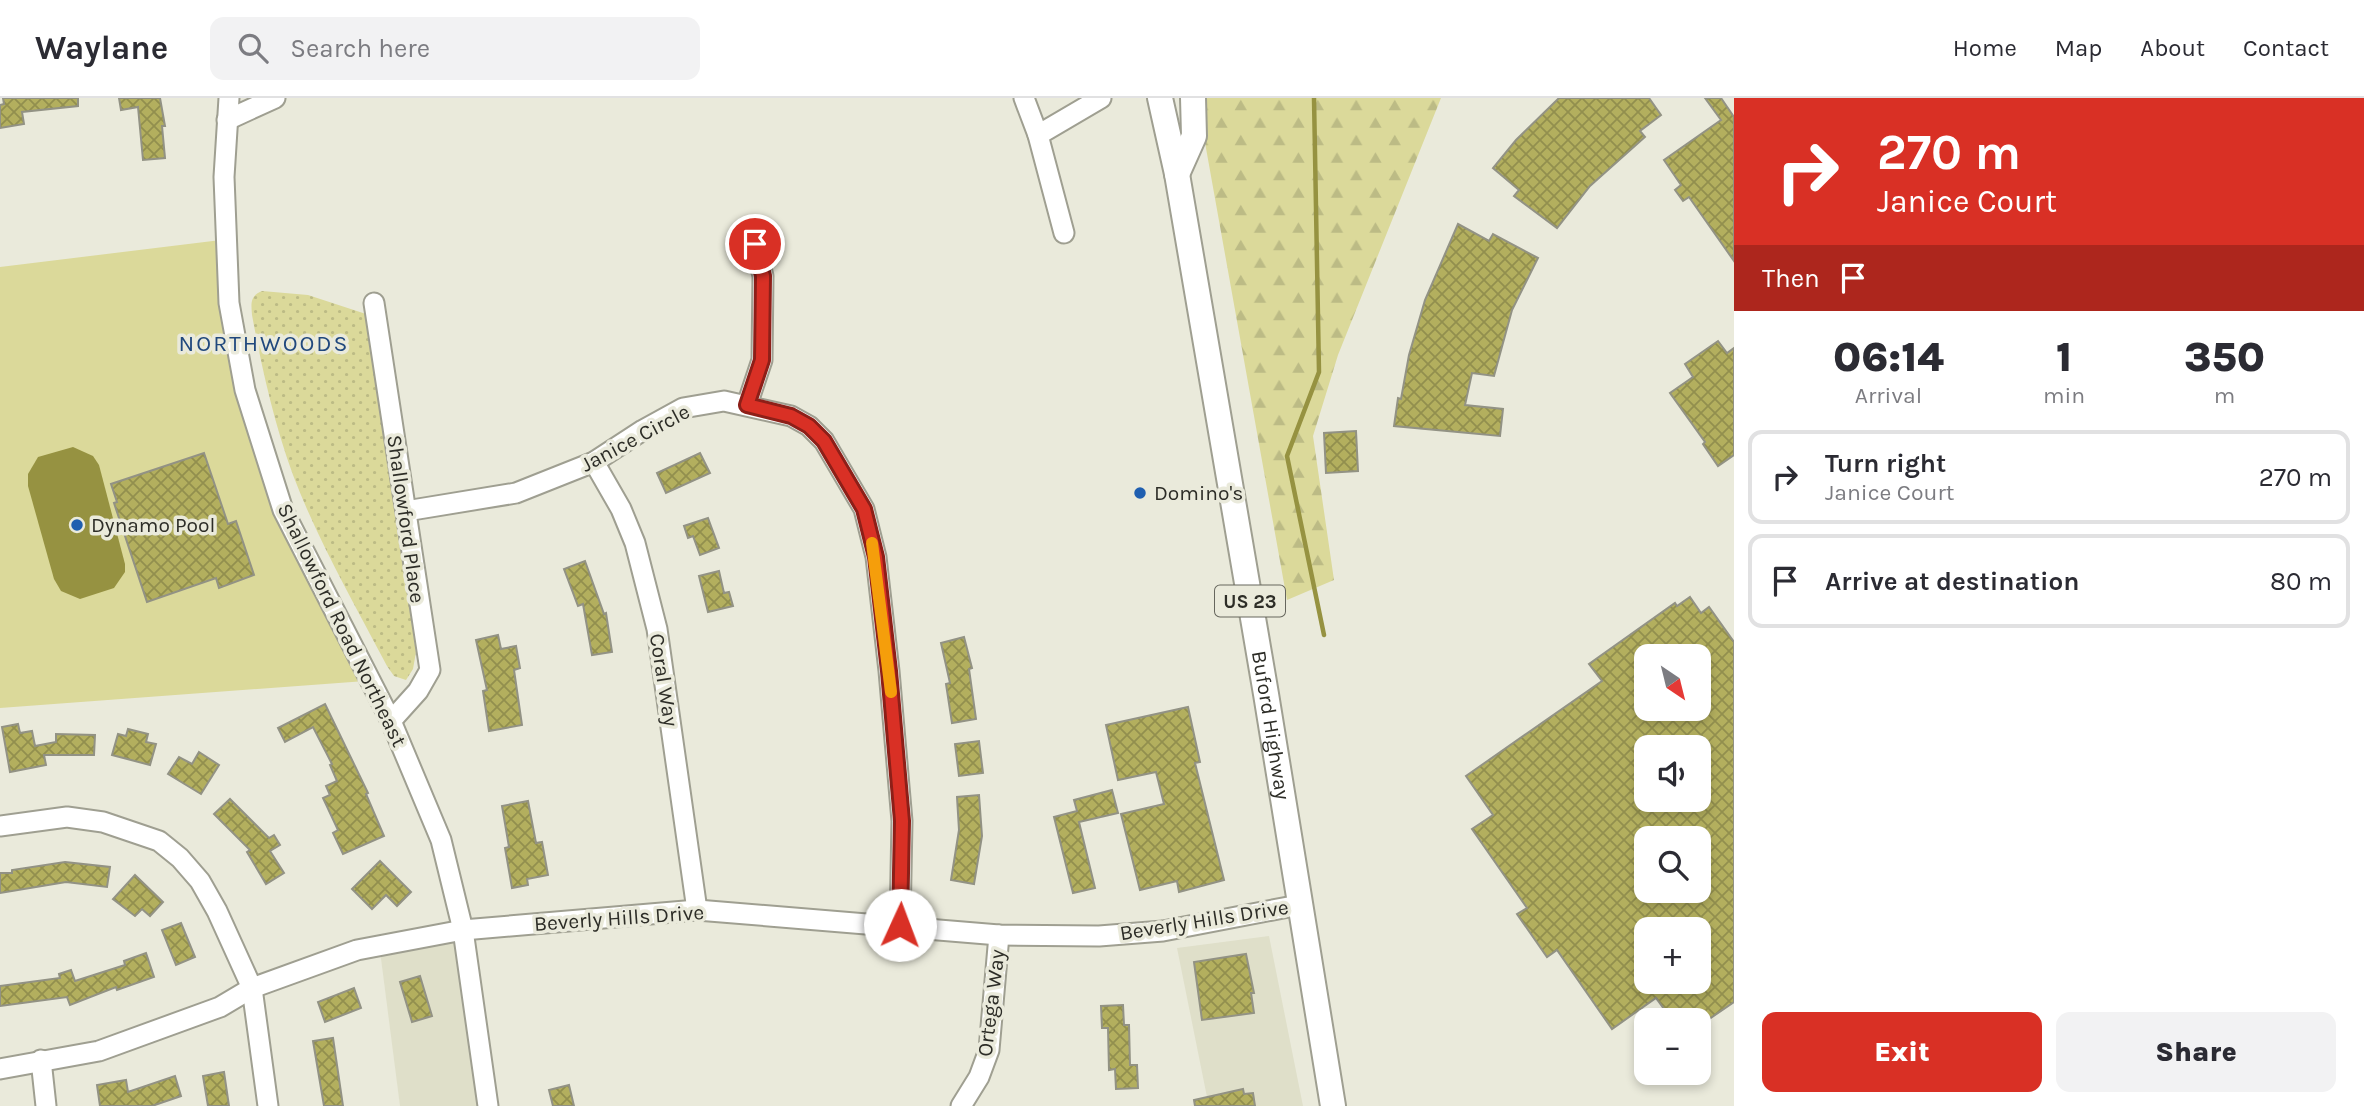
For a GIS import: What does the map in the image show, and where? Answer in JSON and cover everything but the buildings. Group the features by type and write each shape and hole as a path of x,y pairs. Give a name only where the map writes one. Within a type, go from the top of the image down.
{"main road":[{"name":"Buford Highway","path":"1160,98 1177,174 1333,1106"},
{"path":"1177,174 1194,136 1192,98"}],"street":[{"name":"Shallowford Road Northeast","path":"229,98 224,177 229,303 245,390 283,510 391,721 441,840 463,930 488,1106"},
{"path":"227,120 275,98"},
{"path":"1024,98 1038,135 1064,233"},
{"path":"1038,135 1101,98"},
{"path":"747,405 762,360 763,276 755,244"},
{"name":"Shallowford Place","path":"374,303 430,670 418,691 391,721"},
{"name":"Janice Circle","path":"406,510 516,493 594,462 683,408 724,401 791,416 809,426 824,441 864,509 876,557 902,821 900,925"},
{"name":"Coral Way","path":"594,462 621,509 635,543 657,629 697,910"},
{"path":"0,826 67,817 103,822 159,841 180,858 200,881 217,911 252,988 268,1106"},
{"name":"Beverly Hills Drive","path":"0,1069 99,1051 220,1007 252,988 357,950 463,930 697,910 999,935 1099,936 1163,931 1299,905"},
{"name":"Ortega Way","path":"961,1106 979,1077 989,1050 999,935"},
{"path":"41,1060 46,1106"}],"shaded area":[{"name":"Dynamo Pool","path":"73,447 93,456 99,465 125,564 125,572 114,588 80,599 61,591 54,579 28,486 28,474 38,457"},
{"path":"461,928 485,1106 400,1106 379,943"},
{"path":"1269,936 1303,1106 1194,1106 1207,1097 1177,948"}],"green space":[{"path":"1197,98 1441,98 1338,355 1313,436 1334,580 1287,600"},
{"path":"221,240 245,374 294,530 379,680 0,708 0,267"},
{"path":"262,291 308,295 366,314 416,652 413,669 406,680 394,676 387,666 325,548 293,475 269,396 252,315 252,300"}],"waterway":[{"path":"1314,98 1319,372 1287,456 1324,635"}],"slow traffic":[{"path":"872,543 876,557 891,692"}],"place":[{"name":"Domino's","path":"1140,493"},
{"name":"Dynamo Pool","path":"77,525"}],"district":[{"name":"NORTHWOODS","path":"264,343"}],"route":[{"path":"755,244 763,276 762,360 747,405 791,416 809,426 824,441 864,509 876,557 902,821 900,925"}]}
